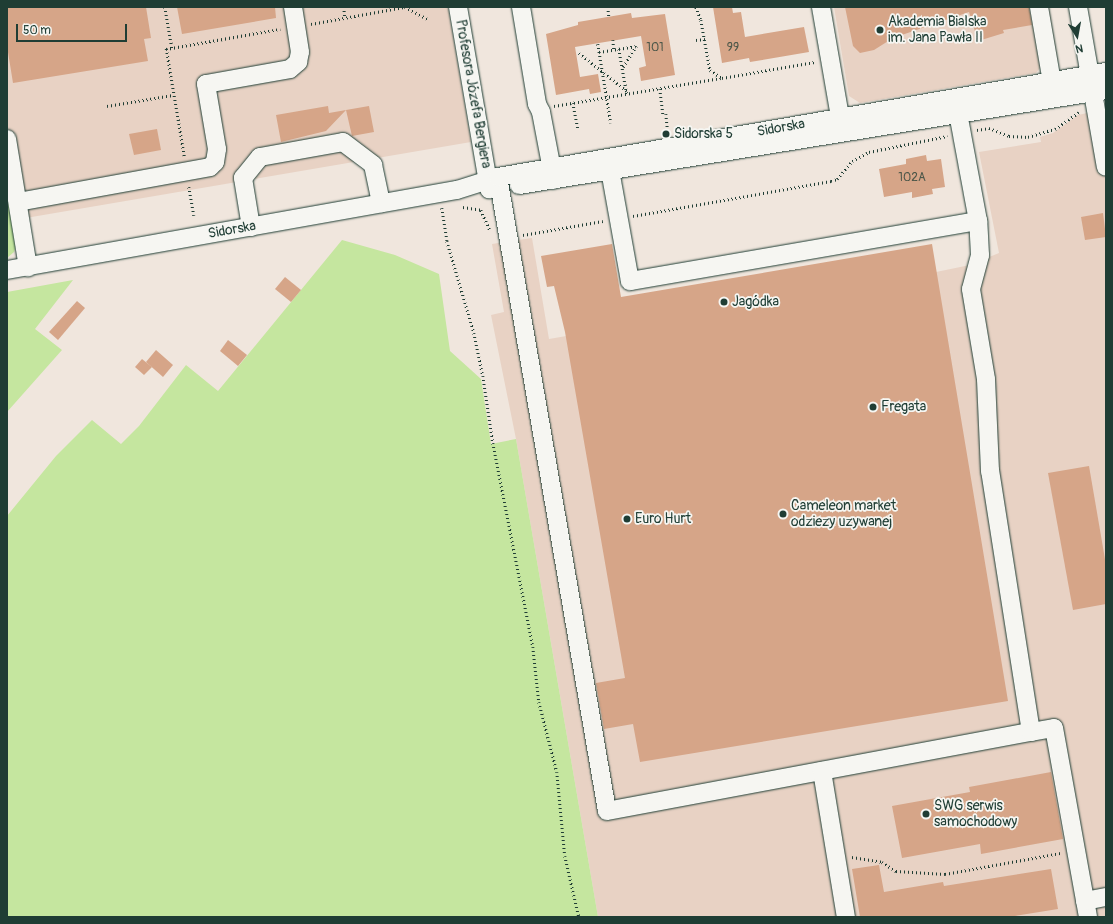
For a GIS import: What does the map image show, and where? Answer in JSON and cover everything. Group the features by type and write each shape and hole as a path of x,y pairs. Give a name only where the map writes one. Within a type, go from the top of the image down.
{"street":[{"path":"18,202 210,167 215,162 217,148 206,84 290,69 298,62 300,52 293,7"},
{"name":"Profesora Józefa Bergiera","path":"458,7 494,184 607,811 822,771"},
{"path":"521,7 537,104 541,112 552,174"},
{"path":"821,7 842,125"},
{"path":"1039,7 1054,90"},
{"path":"1078,7 1099,83 1106,167"},
{"name":"Sidorska","path":"7,270 439,193 459,198 494,184 1099,83"},
{"path":"956,106 978,221 980,255 971,289 986,378 990,471 1031,732"},
{"path":"7,139 28,267"},
{"path":"251,227 243,178 260,157 343,142 374,165 381,204"},
{"path":"609,165 630,281 978,221"},
{"path":"846,917 822,771 1054,728 1086,909 1106,897"}],"path":[{"path":"165,7 172,48"},
{"path":"344,7 346,18"},
{"path":"296,26 405,7 429,20"},
{"path":"608,7 609,17"},
{"path":"696,7 705,39 710,70 722,78"},
{"path":"696,40 705,39"},
{"path":"613,40 614,49"},
{"path":"598,44 611,123"},
{"path":"599,52 636,46 623,68"},
{"path":"619,48 627,95"},
{"path":"579,53 627,90"},
{"path":"541,112 545,107 627,95 830,60"},
{"path":"660,89 669,133"},
{"path":"107,106 173,95"},
{"path":"573,103 578,129"},
{"path":"972,131 989,128 1009,136 1028,137 1055,129 1084,109"},
{"path":"516,236 831,181 837,179 852,161 869,152 952,136"},
{"path":"439,193 447,241 474,333 483,376 493,443 533,647 540,702 557,772 563,812 566,856 579,917"},
{"path":"459,198 481,210 493,235"},
{"path":"434,212 448,210"},
{"path":"836,854 882,862 896,871 946,874 1076,850"}],"shaded area":[{"path":"7,7 448,7 471,142 14,220 7,183"},
{"path":"834,7 1049,7 1058,61 1043,64 1036,73 860,103 849,96"},
{"path":"1106,109 1106,917 598,917 516,439 491,315 504,312 492,244 532,238 549,339 970,265 999,253 979,152 1041,142 1040,137 1053,133 1078,115"}],"green space":[{"path":"7,194 17,244 14,252 7,258"},
{"path":"342,240 395,255 439,274 450,351 481,379 491,444 516,439 598,917 7,917 7,516 56,456 92,420 121,444 139,426 186,365 218,391"},
{"path":"73,280 35,329 62,350 7,412 7,292"}],"building":[{"path":"7,7 146,7 151,38 144,39 148,61 13,83 7,46"},
{"path":"177,7 275,7 276,18 182,34"},
{"path":"713,7 732,7 733,13 741,12 745,37 804,27 809,52 750,62 749,58 722,63"},
{"name":"Akademia Bialska im. Jana Pawła II","path":"845,7 1029,7 1032,25 1003,30 1004,33 978,41 969,12 893,38 874,50 860,53 853,46"},
{"path":"631,13 632,18 665,14 675,75 641,81 639,68 646,66 641,36 575,47 580,77 598,74 601,92 590,94 589,89 556,95 546,34 578,25 578,22"},
{"path":"328,106 329,113 346,110 326,131 281,142 276,115"},
{"path":"369,106 374,132 352,136 346,110"},
{"path":"157,129 161,150 134,155 129,134"},
{"path":"926,155 927,161 941,159 945,187 932,189 933,194 912,198 912,192 884,197 879,169 906,164 906,159"},
{"path":"1103,213 1106,237 1085,240 1081,217"},
{"path":"612,244 621,297 932,244 1008,701 640,762 633,724 604,729 596,683 625,678 565,332 554,286 547,287 541,256"},
{"path":"285,277 301,290 291,302 275,289"},
{"path":"77,301 85,308 58,340 49,332"},
{"path":"228,340 247,355 238,366 220,351"},
{"path":"156,350 173,365 163,377 146,362"},
{"path":"142,359 152,367 144,375 135,367"},
{"path":"1089,466 1106,565 1106,604 1073,610 1048,473"},
{"path":"1051,772 1063,839 981,854 980,844 902,858 892,806 970,792 969,787"},
{"path":"879,865 884,892 943,882 944,886 1051,869 1058,909 1009,917 860,917 852,869"}],"place":[{"name":"Akademia Bialska im. Jana Pawła II","path":"880,30"},
{"name":"Sidorska 5","path":"666,134"},
{"name":"Jagódka","path":"724,302"},
{"name":"Fregata","path":"873,407"},
{"name":"Cameleon market odziezy uzywanej","path":"783,514"},
{"name":"Euro Hurt","path":"627,519"},
{"name":"SWG serwis samochodowy","path":"926,814"}]}
